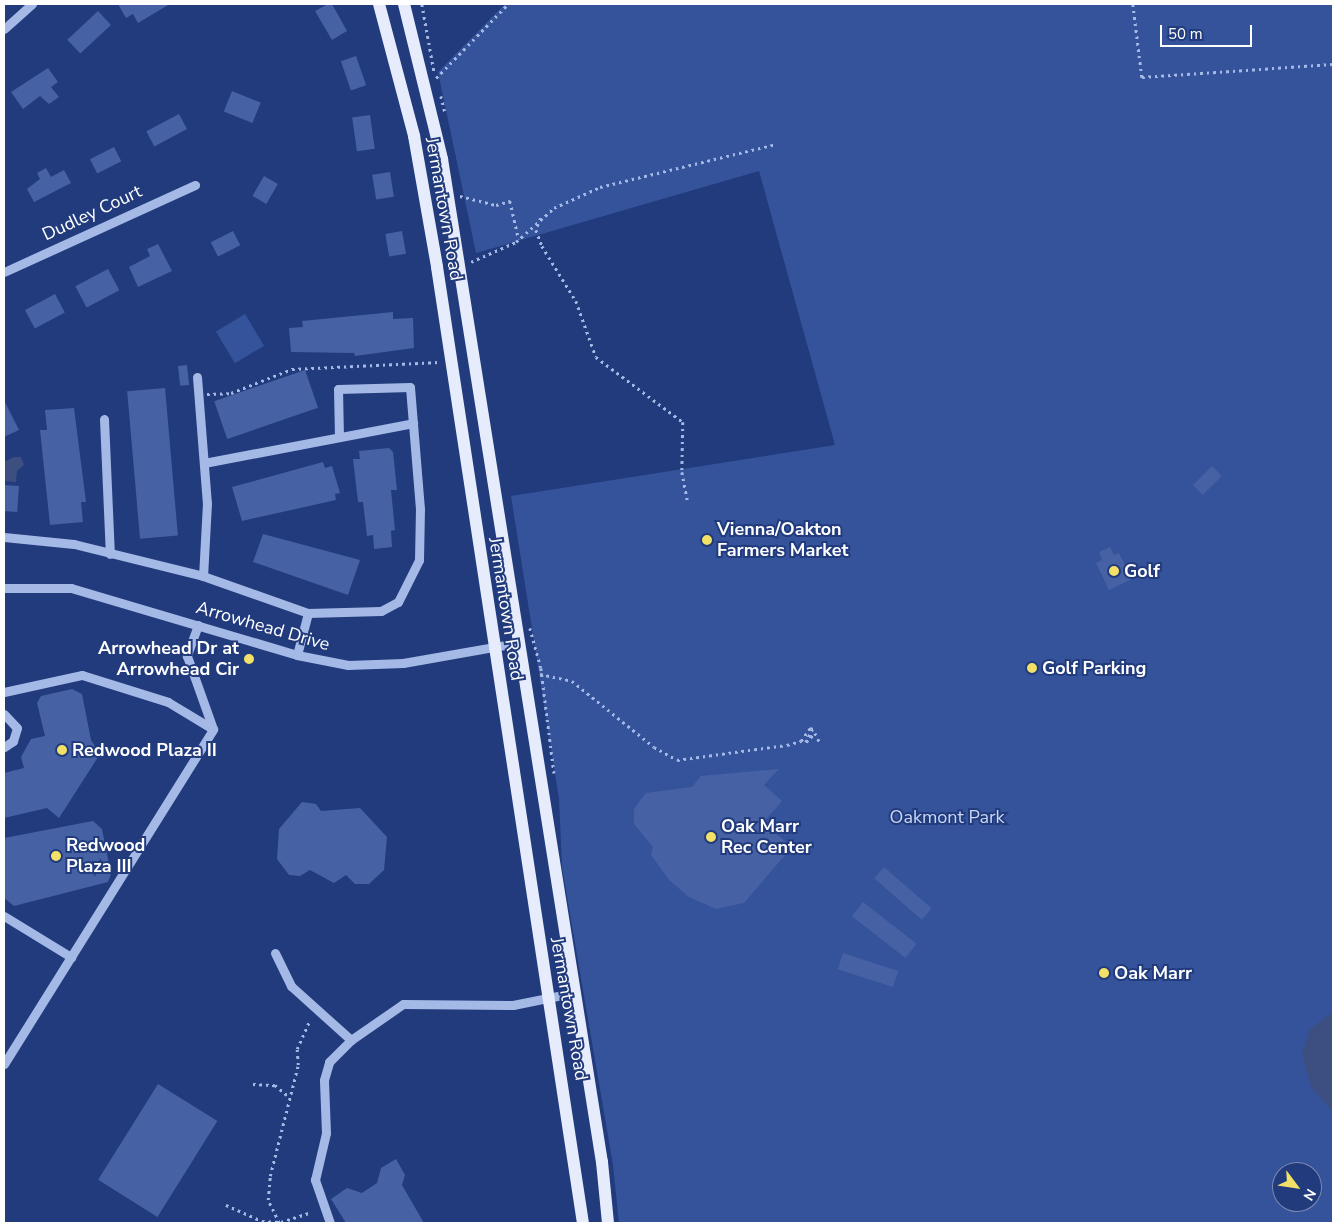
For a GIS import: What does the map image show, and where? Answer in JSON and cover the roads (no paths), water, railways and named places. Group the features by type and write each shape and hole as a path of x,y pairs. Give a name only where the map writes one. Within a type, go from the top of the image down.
{"main road":[{"name":"Jermantown Road","path":"379,4 423,186 584,1223"},
{"name":"Jermantown Road","path":"404,4 433,116 460,264 608,1223"}],"street":[{"path":"4,29 32,4"},
{"name":"Dudley Court","path":"4,272 195,185"},
{"path":"197,377 204,463 203,576"},
{"path":"4,538 65,542 203,576 308,613 380,611 398,602 415,575 420,509 410,387 338,389 339,436"},
{"path":"104,419 110,554"},
{"path":"204,463 413,423"},
{"name":"Arrowhead Drive","path":"4,588 70,588 297,655 372,665 517,643"},
{"path":"297,655 308,613"},
{"path":"198,625 188,656 213,729"},
{"path":"4,692 82,675 168,702 213,729"},
{"path":"4,714 17,728 13,741 4,747"},
{"path":"4,1064 213,729"},
{"path":"4,916 71,957"},
{"path":"275,953 290,986 351,1040"},
{"path":"330,1223 322,1209 315,1180 326,1133 324,1080 328,1062 351,1040 402,1004 513,1005 572,993"}],"place":[{"name":"Vienna/Oakton Farmers Market","path":"707,540"},
{"name":"Golf","path":"1114,571"},
{"name":"Arrowhead Dr at Arrowhead Cir","path":"249,659"},
{"name":"Golf Parking","path":"1032,668"},
{"name":"Redwood Plaza II","path":"62,750"},
{"name":"Oak Marr Rec Center","path":"711,837"},
{"name":"Redwood Plaza III","path":"56,856"},
{"name":"Oak Marr","path":"1104,973"}],"park label":[{"name":"Oakmont Park","path":"947,817"}]}
